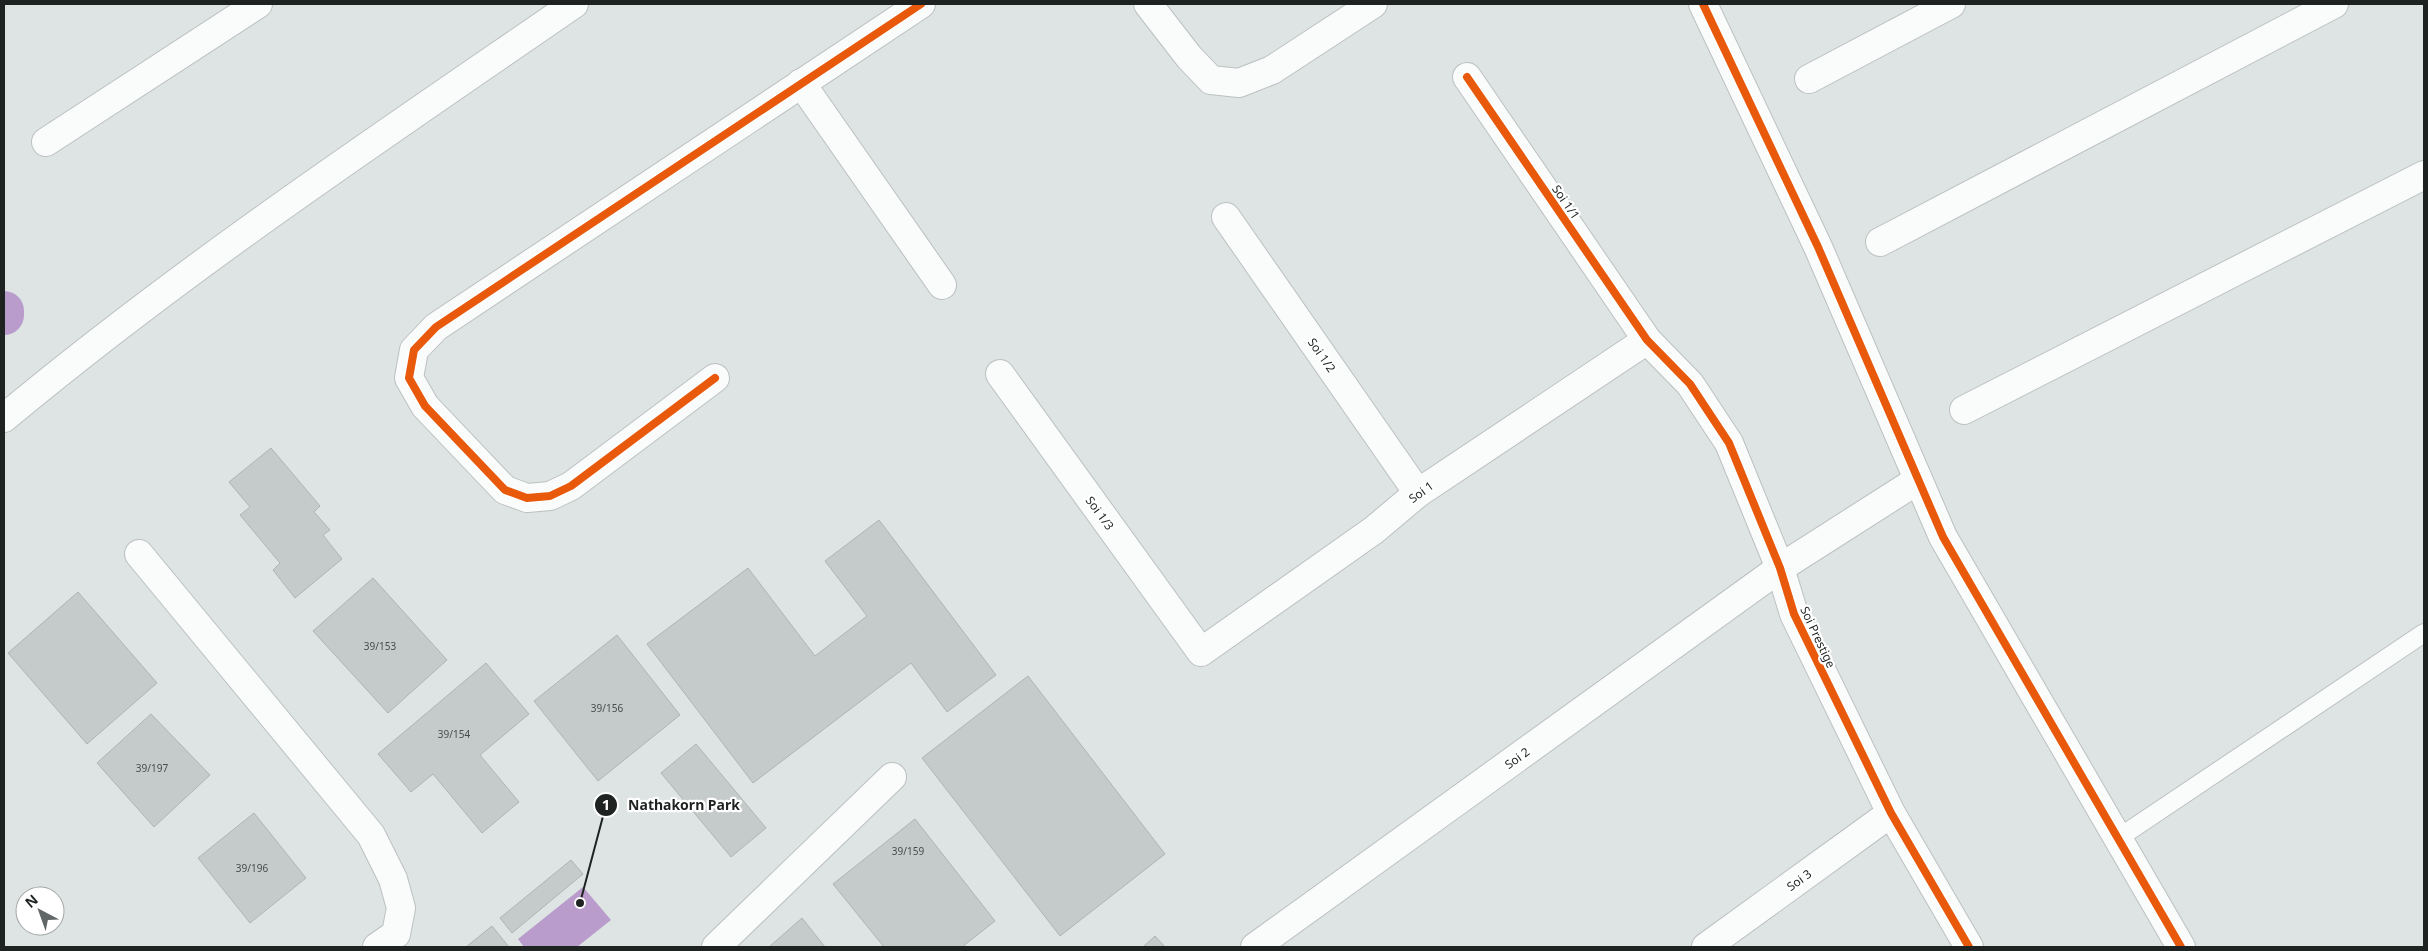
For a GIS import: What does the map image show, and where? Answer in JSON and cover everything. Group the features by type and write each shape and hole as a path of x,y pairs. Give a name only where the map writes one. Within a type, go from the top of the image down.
{"street":[{"path":"46,142 258,4"},
{"path":"6,411 314,184 574,4"},
{"path":"715,378 571,486 550,496 528,498 505,490 425,406 409,378 414,350 436,326 921,4"},
{"path":"1148,4 1188,58 1211,80 1239,83 1272,70 1373,4"},
{"path":"1703,4 1818,248 1943,537 2180,947"},
{"path":"1809,79 1951,4"},
{"path":"1880,242 2334,4"},
{"name":"Soi 1/1","path":"1467,77 1647,340"},
{"path":"801,84 942,285"},
{"path":"1964,410 2424,175"},
{"name":"Soi 1/2","path":"1226,217 1418,493"},
{"name":"Soi 1","path":"1201,652 1374,530 1418,493 1647,340"},
{"name":"Soi Prestige","path":"1647,340 1690,384 1729,443 1780,568 1794,614 1891,813 1969,947"},
{"name":"Soi 1/3","path":"1000,374 1201,652"},
{"name":"Soi 2","path":"1255,947 1780,568 1918,480"},
{"path":"139,554 371,835 393,878 401,908 393,943"},
{"path":"716,947 892,777"},
{"name":"Soi 3","path":"1706,947 1891,813"}],"lane":[{"path":"2117,839 2424,633"}],"shaded area":[{"path":"583,887 611,920 577,947 524,947 518,939"}],"building":[{"path":"271,448 320,506 314,512 330,530 323,535 342,559 295,598 273,570 280,563 240,515 250,507 229,482"},
{"path":"879,520 996,675 947,712 911,663 753,783 647,644 748,568 815,656 867,616 825,561"},
{"path":"373,578 447,660 388,713 313,631"},
{"path":"78,592 157,683 87,744 8,653"},
{"path":"617,635 680,715 598,781 534,701"},
{"path":"486,663 529,714 480,755 519,802 482,833 433,774 411,792 378,754"},
{"path":"1028,676 1165,854 1060,936 922,758"},
{"path":"151,714 210,775 154,827 97,763"},
{"path":"696,744 766,828 731,857 661,773"},
{"path":"254,813 306,878 250,923 198,858"},
{"path":"915,819 995,921 962,947 884,947 833,884"},
{"path":"571,860 583,874 512,933 500,918"},
{"path":"802,918 825,947 769,947"},
{"path":"492,926 509,947 466,947"},
{"path":"1155,936 1165,947 1143,947"}],"cycle path":[{"path":"715,378 571,486 550,496 527,498 505,490 425,406 409,378 414,350 436,327 921,4"},
{"path":"1703,4 1818,247 1943,537 2181,947"},
{"path":"1467,77 1647,340 1690,384 1729,443 1780,568 1794,614 1891,813 1969,947"}],"place":[{"name":"Nathakorn Park","path":"580,903"}]}
